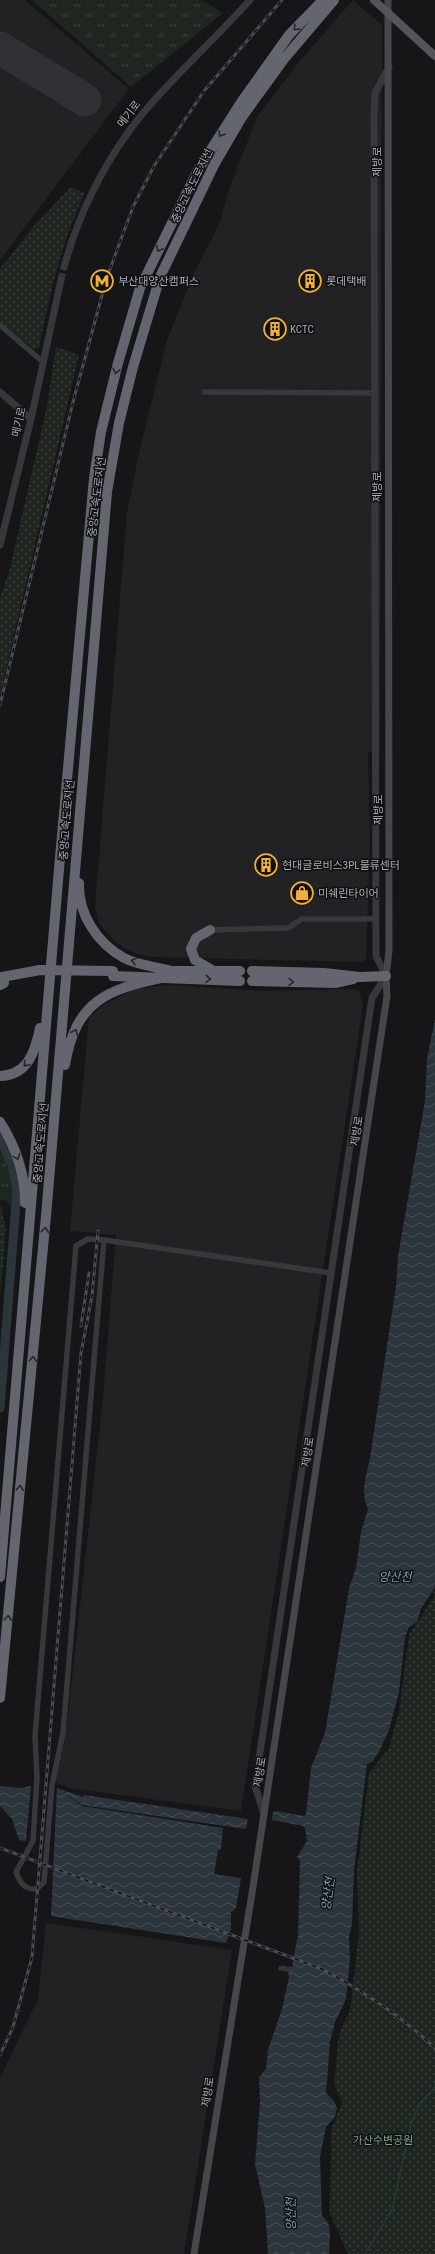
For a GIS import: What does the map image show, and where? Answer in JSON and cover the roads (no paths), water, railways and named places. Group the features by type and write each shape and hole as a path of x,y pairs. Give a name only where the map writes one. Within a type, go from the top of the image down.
{"highway":[{"name":"중앙고속도로지선","path":"0,1577 12,1418 94,478 102,432 118,363 140,288 198,170 242,101 289,35 322,0"},
{"name":"중앙고속도로지선","path":"0,1698 51,1165 108,492 119,423 160,277 214,165 242,117 284,59 334,0"},
{"path":"91,686 94,700 79,868 79,891 83,910 91,928 107,947 125,959 169,974"},
{"path":"0,1076 13,1074 24,1067 36,1047 40,1028 50,928 55,918"},
{"path":"210,930 196,938 191,949 195,960 214,971"},
{"path":"1,980 40,970 113,973 169,974 240,976 214,971 169,974 112,991 94,1004 79,1023 68,1048 63,1077 56,1155 51,1165"},
{"path":"252,971 324,973 360,977 386,976"},
{"path":"252,981 335,983 360,977"},
{"path":"0,1122 17,1154 23,1174 25,1194 25,1222 10,1401 12,1418"}],"main road":[{"path":"374,0 435,56"},
{"name":"제방로","path":"194,2254 264,1814 369,1125 387,996 386,976 389,952 388,0"}],"street":[{"name":"메기로","path":"64,267 81,215 113,156 130,130 167,86 250,0"},
{"path":"264,1814 255,1786 372,998 386,976 376,956 374,114 375,93 389,67"},
{"name":"메기로","path":"0,545 31,419 61,280"},
{"path":"0,326 43,362"},
{"path":"0,392 31,419"},
{"path":"204,392 374,393"},
{"path":"210,930 288,928 302,919 376,919"},
{"path":"104,1240 64,1733 52,1785 44,1882 37,1889 31,1890 20,1882 16,1872 33,1841 37,1777 35,1736 74,1251 76,1246 82,1241 88,1239 104,1240 331,1273"}],"water":[{"name":"양산천","path":"435,1019 435,1587 421,1609 417,1622 409,1627 405,1637 399,1692 389,1730 379,1752 372,1762 367,1764 354,1870 352,1923 349,1937 350,1959 346,1999 335,2022 330,2042 326,2093 334,2101 337,2108 335,2117 326,2127 320,2157 322,2216 326,2219 329,2228 329,2254 268,2254 265,2208 255,2164 260,2101 259,2077 266,2069 268,2050 282,2009 289,1977 288,1972 278,1970 279,1966 292,1967 298,1935 300,1861 297,1857 307,1841 305,1828 303,1826 272,1820 273,1812 275,1811 304,1816 306,1814 311,1768 325,1733 349,1588 356,1568 361,1532 368,1509 364,1496 364,1484 370,1458 396,1286 398,1256 425,1101 427,1059"},
{"path":"0,1786 20,1788 31,1786 26,1841 19,1840 12,1819 0,1806"},
{"path":"57,1788 83,1797 84,1795 248,1819 246,1829 82,1805 60,1790 82,1806 223,1828 221,1849 218,1850 214,1874 241,1878 236,1908 231,1912 231,1929 226,1943 51,1916"}],"waterway":[{"path":"0,1137 12,1165 17,1189 0,1408"},
{"path":"365,2254 392,2210 411,2124 420,2103 435,2087"}],"tunnel":[{"path":"61,280 64,267"}],"railway":[{"path":"0,705 73,402 107,277 133,207 154,166 204,91 282,0"},
{"path":"0,2055 13,2027 32,1957 81,1353 92,1296 98,1231"},
{"path":"81,1326 89,1273"},
{"path":"0,1848 322,1969 381,2005 409,2025 435,2048"}],"place":[{"name":"부산대양산캠퍼스","path":"102,281"},
{"name":"롯데택배","path":"310,281"},
{"name":"KCTC","path":"275,329"},
{"name":"현대글로비스3PL물류센터","path":"266,865"},
{"name":"미쉐린타이어","path":"302,893"}],"park label":[{"name":"가산수변공원","path":"383,2140"}]}
